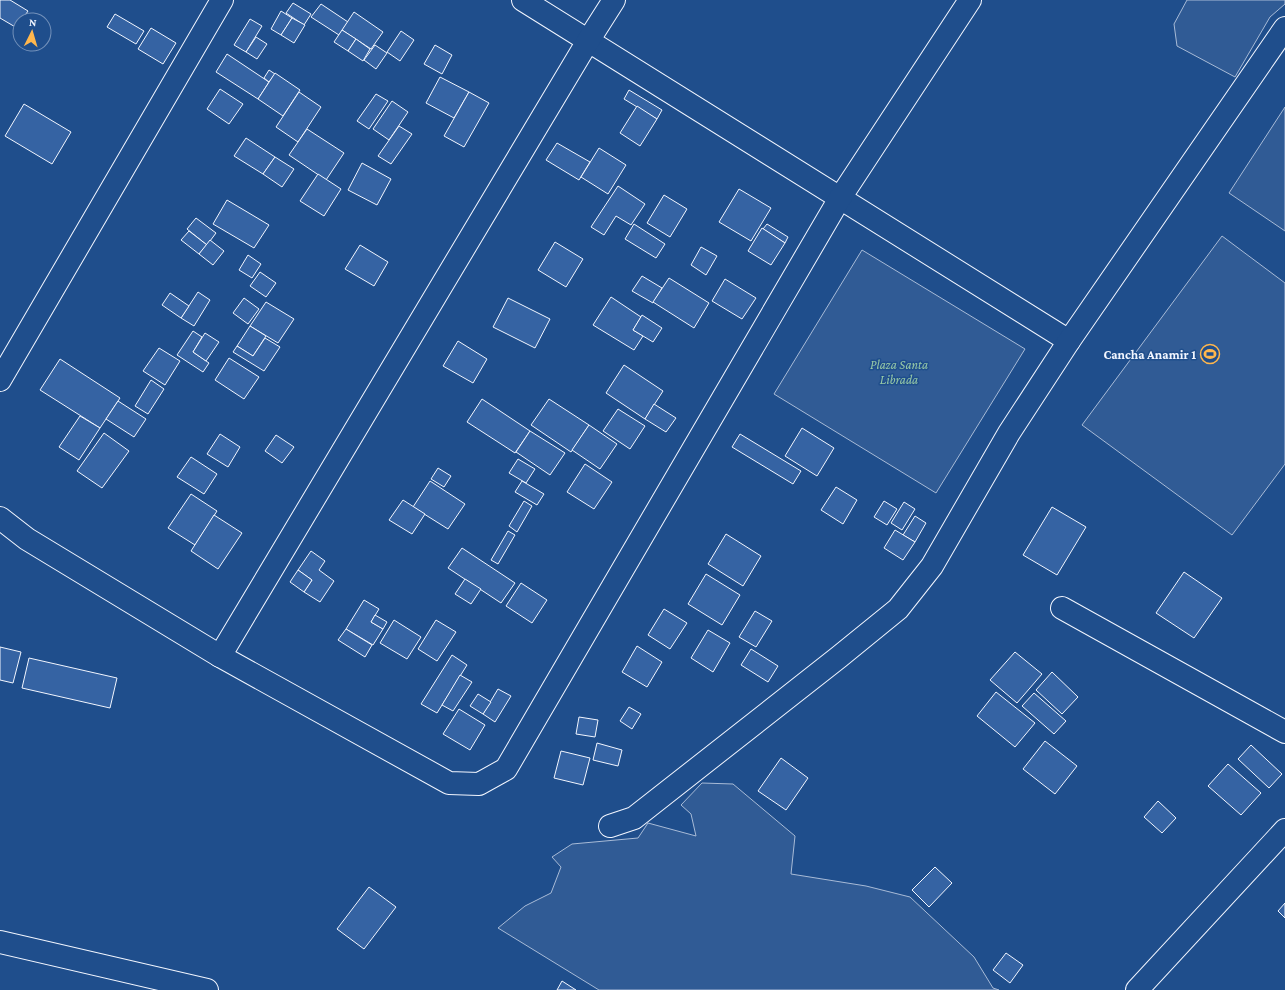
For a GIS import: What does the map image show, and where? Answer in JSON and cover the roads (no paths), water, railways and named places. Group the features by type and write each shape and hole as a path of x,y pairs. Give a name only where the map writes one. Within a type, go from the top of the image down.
{"street":[{"path":"0,380 222,0"},
{"path":"522,0 1069,341"},
{"path":"220,656 614,0"},
{"path":"0,518 27,539 220,656 449,783 479,784 506,769 840,198 970,0"},
{"path":"610,826 634,818 839,658 898,609 932,566 1009,433 1069,341 1285,28"},
{"path":"1062,608 1285,732"},
{"path":"1137,990 1285,830"},
{"path":"0,942 207,990"}],"place":[{"name":"Cancha Anamir 1","path":"1210,354"}],"park label":[{"name":"Plaza Santa Librada","path":"899,372"}]}
